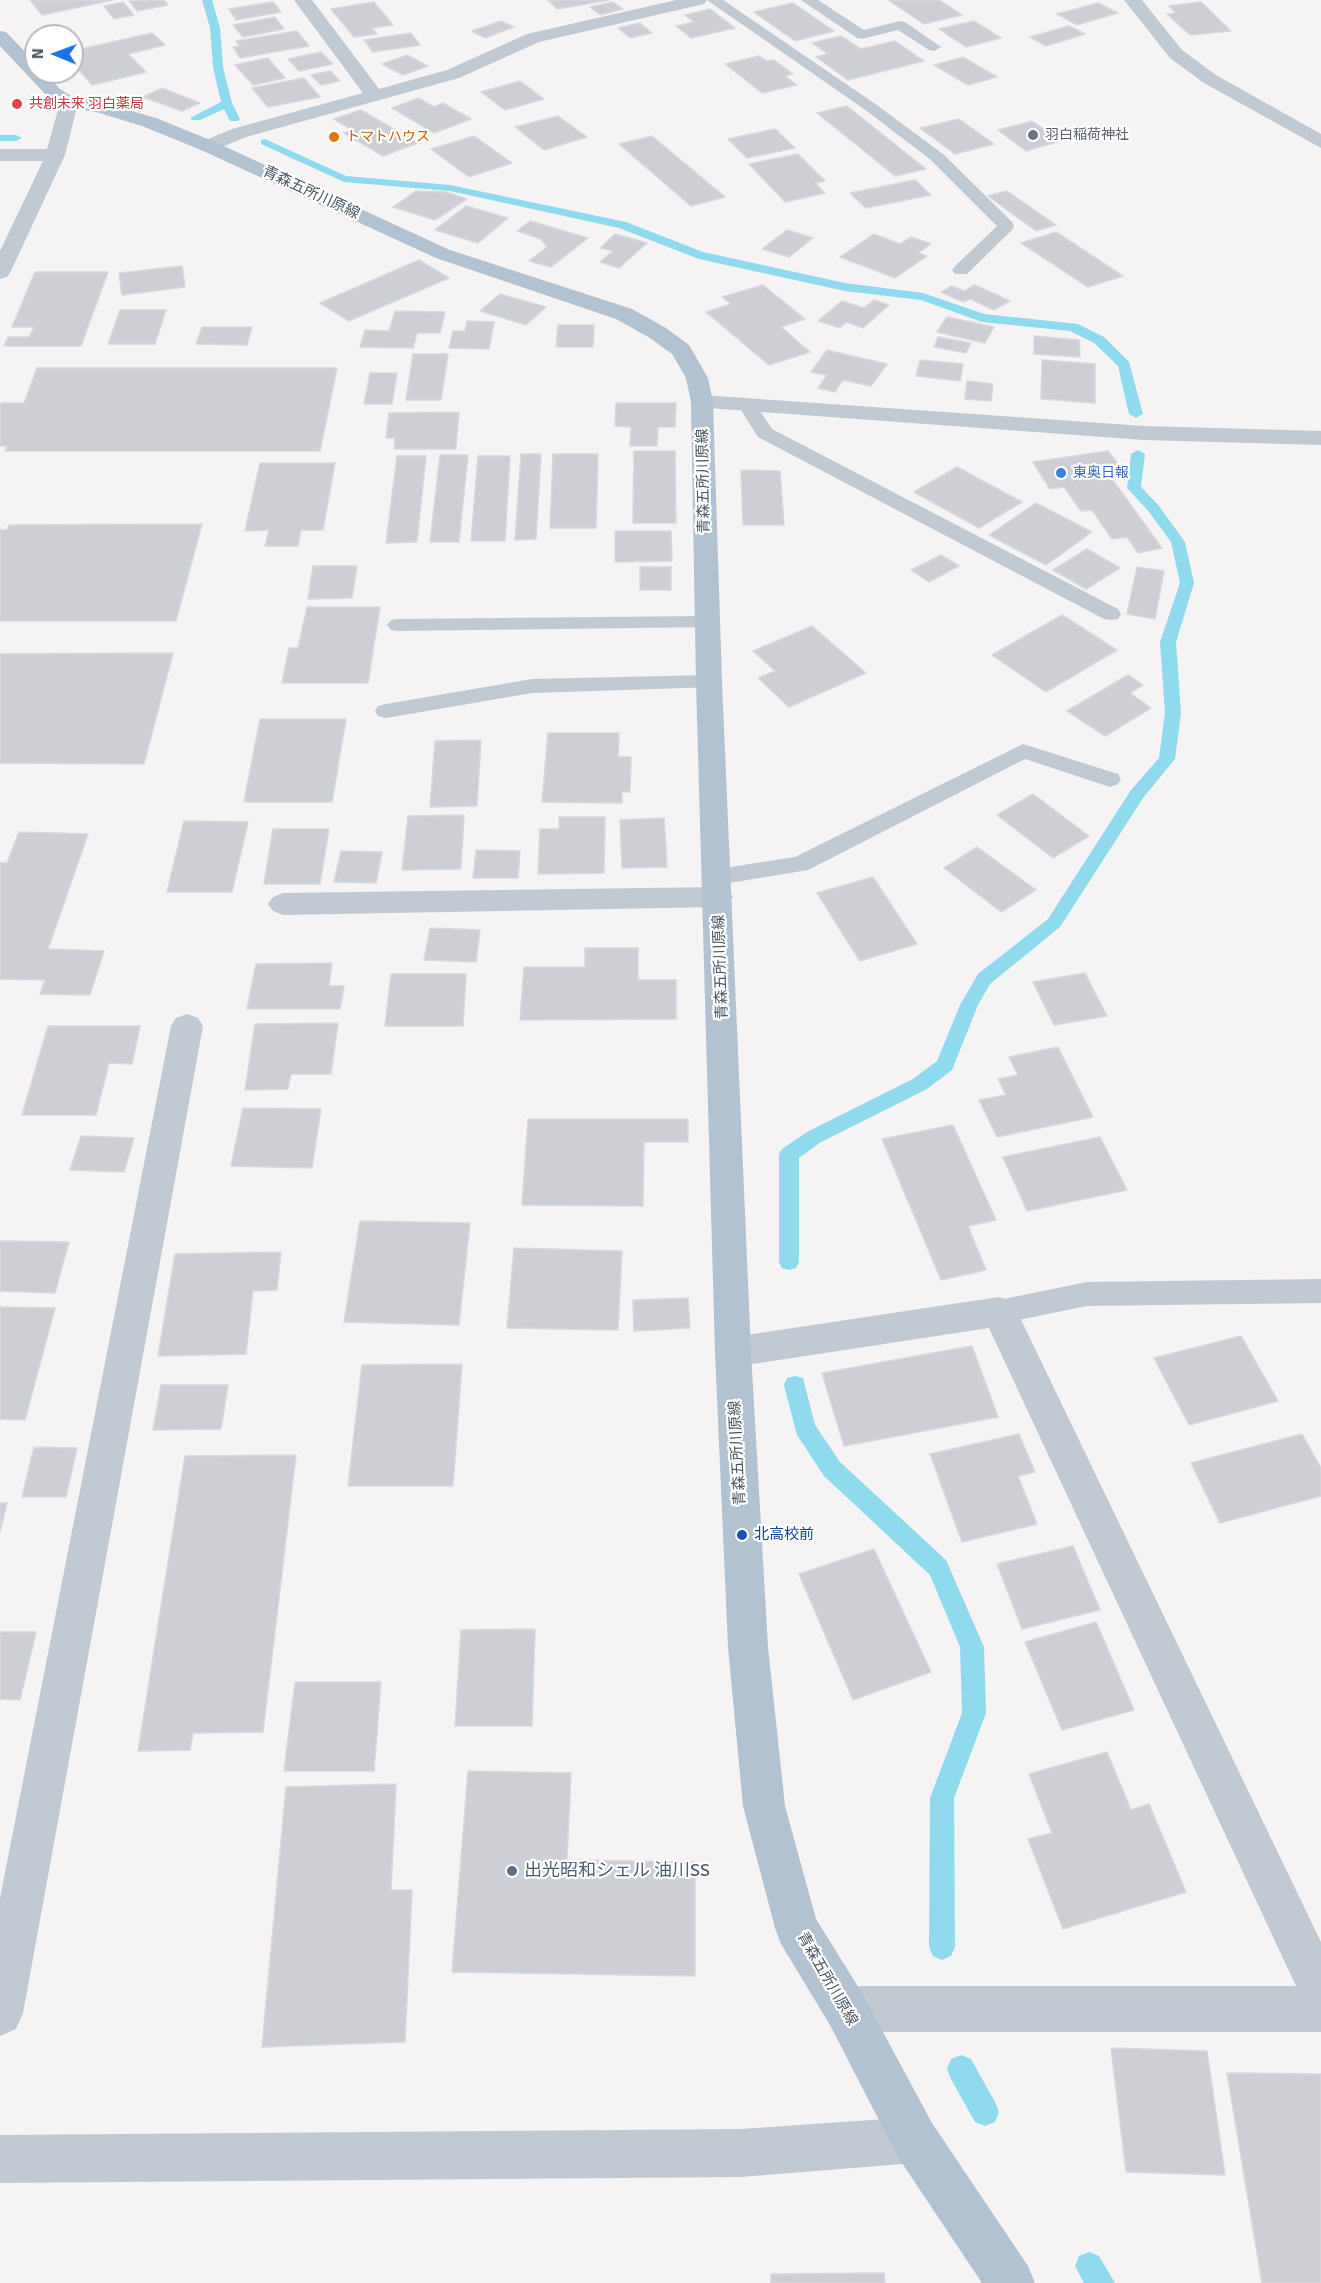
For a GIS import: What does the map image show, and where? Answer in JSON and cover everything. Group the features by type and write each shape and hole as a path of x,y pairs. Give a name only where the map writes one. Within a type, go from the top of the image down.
{"main road":[{"path":"0,36 54,93 69,103"},
{"name":"青森五所川原線","path":"69,103 98,107 138,119 208,146 442,254 624,314 658,333 681,350 697,378 702,402 709,682 733,1352 748,1647 764,1806 797,1928 846,2009 915,2140 1011,2283"}],"street":[{"path":"303,0 375,96"},
{"path":"208,146 239,133 453,74 533,38 698,0"},
{"path":"1133,0 1176,54 1210,79 1321,142"},
{"path":"0,273 55,155 69,103"},
{"path":"0,155 55,155"},
{"path":"702,402 1144,433 1321,438"},
{"path":"283,904 718,887"},
{"path":"0,2013 188,1026"},
{"path":"733,1352 999,1312 1321,1991"},
{"path":"846,2009 1321,2009"},
{"path":"0,2159 741,2152 915,2140"}],"lane":[{"path":"714,0 869,106 938,157 1006,226 961,270"},
{"path":"808,0 862,35 900,25 934,47"},
{"path":"746,404 765,433 1111,614"},
{"path":"398,625 708,622"},
{"path":"386,711 532,687 709,682"},
{"path":"718,887 800,864 1023,751 1110,779"},
{"path":"999,1312 1087,1294 1321,1291"}],"building":[{"path":"30,0 113,0 42,15"},
{"path":"164,0 168,5 137,11 129,1"},
{"path":"548,0 609,0 557,9"},
{"path":"888,0 939,0 962,15 924,24"},
{"path":"123,2 134,15 114,19 104,6"},
{"path":"273,2 281,12 236,20 229,9"},
{"path":"374,2 393,25 372,28 377,34 354,37 331,9"},
{"path":"613,2 623,9 600,15 590,7"},
{"path":"1201,2 1231,31 1190,35 1167,14 1176,13 1169,6"},
{"path":"793,3 834,31 795,41 754,12"},
{"path":"1098,3 1118,13 1077,25 1057,14"},
{"path":"710,9 735,28 691,38 676,26 694,22 685,15"},
{"path":"275,17 284,29 243,37 233,25"},
{"path":"501,21 514,27 485,38 472,31"},
{"path":"974,21 1001,38 966,47 939,29"},
{"path":"640,23 652,33 630,38 618,28"},
{"path":"1069,26 1085,34 1046,46 1030,37"},
{"path":"297,31 309,46 240,58 233,47 240,46 236,41"},
{"path":"152,33 165,45 128,54 146,72 92,85 84,76 84,48"},
{"path":"411,33 420,45 373,52 364,40"},
{"path":"841,36 861,49 895,41 924,61 848,80 816,57 828,54 812,43"},
{"path":"321,52 333,64 299,71 288,59"},
{"path":"407,55 428,66 403,75 382,64"},
{"path":"759,56 767,61 774,60 793,74 785,76 797,85 762,93 725,64"},
{"path":"963,57 997,77 968,85 934,65"},
{"path":"268,58 285,78 253,85 235,65"},
{"path":"330,71 340,81 321,85 311,75"},
{"path":"304,78 320,97 268,107 252,88"},
{"path":"520,81 544,99 505,110 481,92"},
{"path":"162,88 200,103 182,111 143,97"},
{"path":"419,98 434,107 443,103 471,119 434,133 392,108"},
{"path":"847,106 926,169 895,176 817,113"},
{"path":"361,110 418,143 383,156 344,133 352,130 334,119"},
{"path":"558,116 587,137 544,150 515,127"},
{"path":"959,119 994,144 955,154 920,128"},
{"path":"1032,121 1061,141 1026,151 998,130"},
{"path":"775,129 795,148 747,158 728,139"},
{"path":"474,136 512,163 469,177 431,149"},
{"path":"652,136 725,197 691,206 619,144"},
{"path":"798,154 825,181 815,183 825,193 785,202 749,164"},
{"path":"915,180 931,195 866,208 850,193"},
{"path":"416,191 446,192 467,199 435,220 393,207"},
{"path":"1007,191 1056,225 1036,231 988,196"},
{"path":"466,206 508,218 478,243 435,230"},
{"path":"530,221 588,238 551,267 529,261 547,247 541,239 517,231"},
{"path":"787,230 813,238 789,257 762,249"},
{"path":"1056,232 1123,276 1088,287 1021,243"},
{"path":"615,234 647,243 619,268 600,262 613,251 600,248"},
{"path":"874,234 900,244 911,237 931,244 918,253 927,256 895,278 840,257"},
{"path":"419,260 449,278 349,321 320,303"},
{"path":"182,266 185,287 122,295 119,273"},
{"path":"35,272 108,272 81,346 4,346 8,337 29,337 34,327 12,327"},
{"path":"763,285 805,319 781,327 810,352 769,365 706,312 731,304 722,297"},
{"path":"975,285 1010,301 994,310 970,299 963,302 941,292 952,286 964,291"},
{"path":"500,294 546,307 526,325 480,311"},
{"path":"874,300 889,305 863,328 846,322 840,328 818,321 842,301 864,308"},
{"path":"120,310 166,310 155,344 108,344"},
{"path":"395,311 445,312 440,333 417,333 413,348 360,347 365,330 389,331"},
{"path":"947,317 994,327 985,343 937,332"},
{"path":"467,321 494,322 489,349 449,348 453,331 465,331"},
{"path":"558,325 594,325 593,347 556,347"},
{"path":"202,327 252,327 247,345 196,344"},
{"path":"1034,336 1079,340 1080,357 1034,354"},
{"path":"938,337 971,343 966,353 934,347"},
{"path":"827,350 887,364 871,386 843,380 835,392 818,388 827,375 811,372"},
{"path":"413,354 448,354 441,400 406,400"},
{"path":"920,360 963,364 960,381 916,376"},
{"path":"1042,360 1095,364 1095,403 1041,399"},
{"path":"37,368 337,368 320,451 5,451 7,446 0,446 1,403 24,403"},
{"path":"370,373 397,373 392,404 364,404"},
{"path":"967,381 993,384 991,401 965,399"},
{"path":"616,403 676,403 675,427 658,427 657,446 630,446 631,427 615,426"},
{"path":"459,412 456,449 394,449 395,438 386,438 389,413"},
{"path":"634,451 675,451 676,523 633,523"},
{"path":"1108,451 1122,469 1107,472 1162,548 1138,553 1127,537 1112,539 1092,510 1081,511 1064,487 1050,489 1033,462"},
{"path":"521,454 541,454 536,539 515,540"},
{"path":"553,454 598,454 596,528 550,528"},
{"path":"440,455 468,455 459,542 430,542"},
{"path":"397,456 426,456 417,542 386,543"},
{"path":"478,456 510,456 505,541 471,541"},
{"path":"260,463 335,463 323,530 301,530 298,546 265,546 269,530 245,531"},
{"path":"957,467 1022,502 979,528 914,492"},
{"path":"741,470 780,471 784,525 743,525"},
{"path":"1036,503 1092,532 1046,565 989,535"},
{"path":"202,524 176,621 0,621 0,530 7,530 9,525"},
{"path":"615,531 671,531 672,561 615,562"},
{"path":"1087,549 1120,568 1086,589 1053,570"},
{"path":"941,555 959,566 929,582 911,570"},
{"path":"313,566 357,566 352,598 308,599"},
{"path":"640,567 671,567 671,590 640,590"},
{"path":"1137,567 1164,571 1155,619 1127,614"},
{"path":"307,607 380,607 368,683 282,683 289,648 298,648"},
{"path":"1062,615 1117,650 1046,692 992,655"},
{"path":"812,626 866,673 789,707 758,678 775,671 753,651"},
{"path":"173,653 144,764 0,763 0,654"},
{"path":"1128,675 1143,685 1130,693 1151,708 1105,736 1067,711"},
{"path":"260,719 346,719 332,802 244,802"},
{"path":"548,733 619,733 618,757 631,757 630,792 622,792 622,803 542,802"},
{"path":"481,740 477,806 430,807 435,741"},
{"path":"1033,794 1089,836 1053,858 997,815"},
{"path":"464,815 461,869 402,870 408,816"},
{"path":"559,817 605,817 604,873 538,874 540,829 559,829"},
{"path":"664,818 667,867 622,868 620,820"},
{"path":"184,821 248,822 232,892 167,892"},
{"path":"273,829 329,829 320,884 264,884"},
{"path":"19,832 88,834 48,949 104,951 90,995 40,994 45,980 0,979 0,863 7,863"},
{"path":"977,847 1036,890 1001,912 944,868"},
{"path":"476,850 520,851 518,878 473,878"},
{"path":"341,851 382,852 376,883 334,882"},
{"path":"873,877 917,944 860,961 817,893"},
{"path":"430,928 480,930 476,962 424,960"},
{"path":"585,948 638,948 638,980 676,980 676,1019 520,1020 524,967 585,967"},
{"path":"332,963 329,986 344,986 340,1009 247,1009 256,964"},
{"path":"1085,973 1107,1016 1054,1025 1033,982"},
{"path":"391,974 466,974 463,1026 385,1026"},
{"path":"338,1023 331,1074 291,1074 288,1089 245,1090 255,1024"},
{"path":"48,1026 140,1026 132,1064 109,1063 96,1115 22,1115"},
{"path":"1058,1047 1093,1117 997,1137 979,1100 1006,1095 998,1079 1018,1075 1009,1057"},
{"path":"243,1108 321,1109 312,1168 231,1166"},
{"path":"528,1119 688,1119 688,1142 644,1142 643,1206 522,1205"},
{"path":"953,1125 996,1220 968,1226 986,1270 941,1280 882,1139"},
{"path":"81,1136 134,1138 124,1172 70,1170"},
{"path":"1100,1137 1127,1190 1027,1211 1003,1157"},
{"path":"360,1221 470,1223 459,1325 344,1322"},
{"path":"0,1241 69,1242 55,1293 0,1291"},
{"path":"514,1248 622,1251 618,1330 507,1328"},
{"path":"281,1252 277,1290 253,1291 246,1354 158,1356 175,1254"},
{"path":"688,1298 690,1328 634,1331 633,1300"},
{"path":"0,1307 55,1308 25,1420 0,1419"},
{"path":"1241,1336 1278,1401 1189,1425 1154,1358"},
{"path":"972,1346 998,1417 844,1446 822,1373"},
{"path":"462,1364 453,1486 348,1486 362,1365"},
{"path":"161,1385 228,1385 221,1429 153,1430"},
{"path":"1019,1434 1035,1472 1018,1476 1037,1524 962,1542 930,1454"},
{"path":"1302,1434 1321,1468 1321,1496 1220,1523 1191,1463"},
{"path":"34,1447 77,1448 66,1497 22,1497"},
{"path":"296,1455 263,1732 193,1733 190,1750 138,1751 185,1456"},
{"path":"0,1503 7,1503 0,1532"},
{"path":"1073,1546 1100,1610 1022,1629 997,1564"},
{"path":"874,1549 931,1672 853,1700 799,1574"},
{"path":"1096,1622 1134,1710 1062,1730 1025,1642"},
{"path":"535,1629 532,1726 455,1726 461,1630"},
{"path":"0,1632 36,1632 20,1700 0,1699"},
{"path":"295,1682 381,1682 374,1771 284,1771"},
{"path":"1107,1752 1131,1810 1149,1804 1186,1892 1063,1929 1028,1839 1052,1833 1029,1774"},
{"path":"468,1771 571,1773 567,1860 695,1862 695,1976 452,1972"},
{"path":"396,1784 391,1890 412,1890 405,2042 262,2047 286,1787"},
{"path":"1111,2048 1207,2051 1225,2175 1126,2172"},
{"path":"1227,2073 1321,2074 1321,2283 1262,2283"},
{"path":"884,2273 885,2283 771,2283 771,2274"}],"waterway":[{"path":"207,0 215,28 218,67 227,103"},
{"path":"196,118 227,103"},
{"path":"227,103 234,119"},
{"path":"0,138 16,138"},
{"path":"265,142 344,179 450,188 622,225 699,255 845,287 923,297 982,318 1073,327 1099,340 1124,365 1136,414"},
{"path":"789,1262 789,1154 814,1137 920,1084 945,1065 969,1005 984,979 1054,923 1137,794 1167,759 1173,713 1168,642 1187,583 1178,542 1154,509 1134,488 1138,454"},
{"path":"795,1385 805,1428 832,1469 938,1568 972,1647 974,1713 942,1798 942,1947"},
{"path":"961,2069 985,2112"},
{"path":"1089,2266 1101,2283"}],"place":[{"name":"共創未来 羽白薬局","path":"17,104"},
{"name":"羽白稲荷神社","path":"1033,135"},
{"name":"トマトハウス","path":"334,137"},
{"name":"東奥日報","path":"1061,473"},
{"name":"北高校前","path":"742,1535"},
{"name":"出光昭和シェル 油川SS","path":"512,1871"}]}
